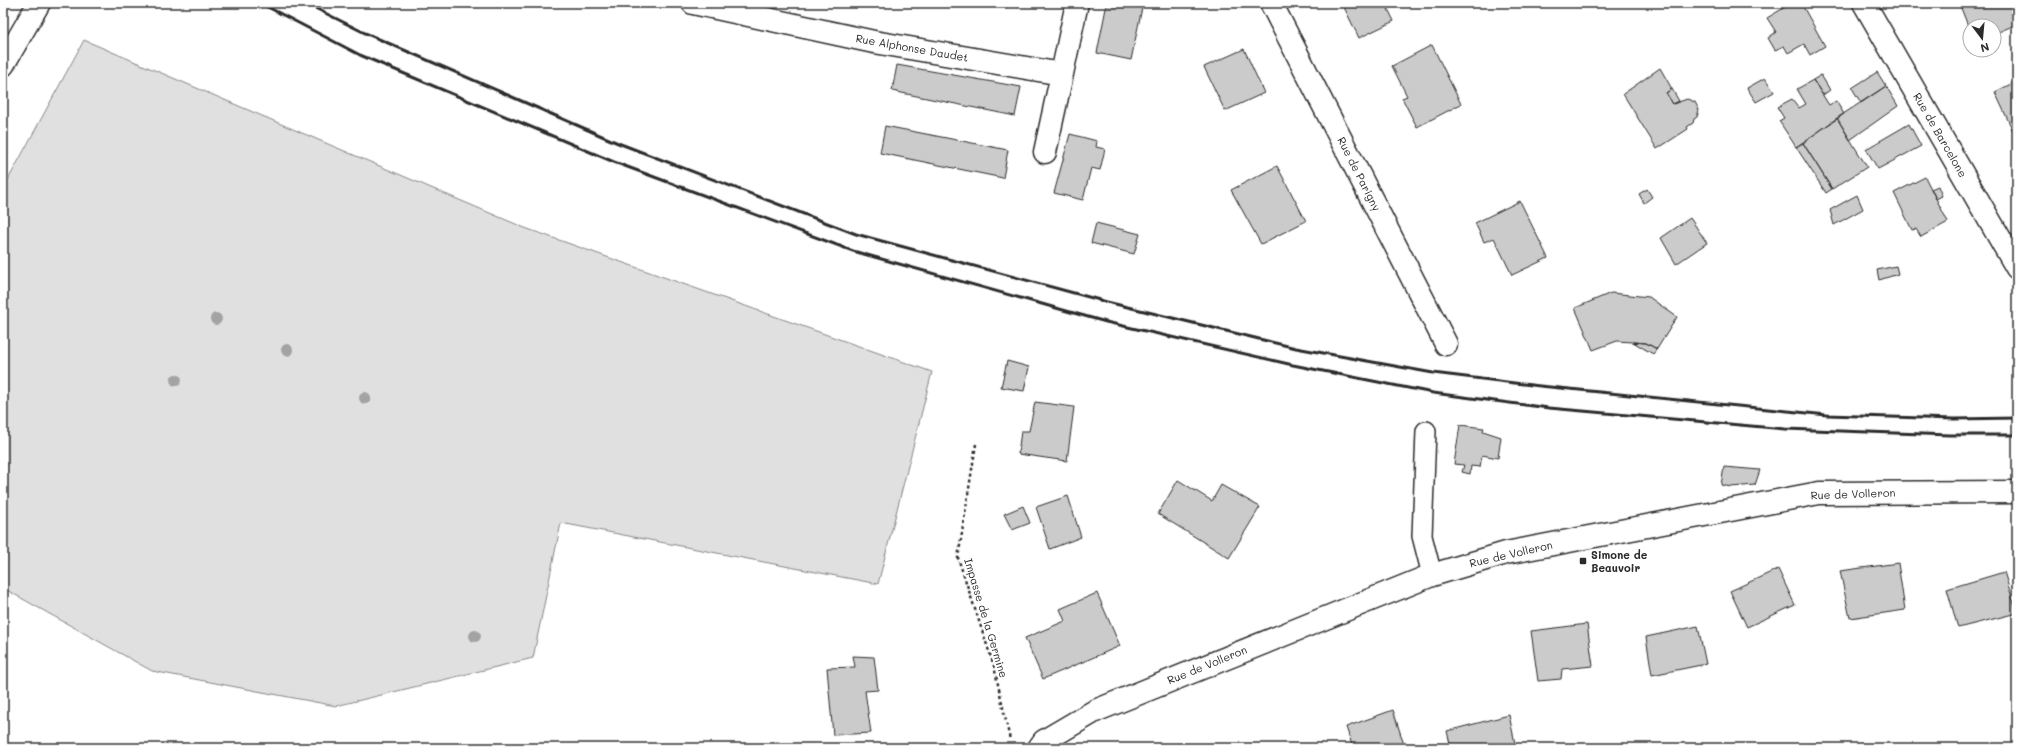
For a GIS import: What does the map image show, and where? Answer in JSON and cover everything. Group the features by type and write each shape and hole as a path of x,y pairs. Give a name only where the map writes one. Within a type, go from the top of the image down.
{"street":[{"path":"3,65 39,3"},
{"name":"Rue Alphonse Daudet","path":"693,3 874,42 1062,74"},
{"path":"1045,152 1077,3"},
{"name":"Rue de Parigny","path":"1271,3 1446,344"},
{"name":"Rue de Barcelone","path":"1864,3 2017,268"},
{"name":"Rue de Volleron","path":"1039,748 1044,741 1095,710 1432,575 1506,553 1819,493 2017,492"}],"lane":[{"path":"1426,431 1422,536 1432,575"}],"path":[{"name":"Impasse de la Germine","path":"976,444 958,558 994,666 1010,741"}],"shaded area":[{"path":"84,40 525,228 932,372 878,584 561,523 533,658 336,706 152,671 3,588 3,189"}],"building":[{"path":"1107,3 1143,3 1131,60 1097,53"},
{"path":"1342,3 1385,3 1394,21 1359,38"},
{"path":"1792,3 1801,3 1825,46 1810,55 1804,44 1788,53 1784,46 1775,50 1768,38 1776,32 1767,18"},
{"path":"1959,3 2017,3 2017,24 2002,31 2002,18 1965,18"},
{"path":"1432,45 1461,104 1417,127 1402,98 1407,96 1392,66"},
{"path":"1244,49 1264,93 1225,111 1204,67"},
{"path":"897,65 1021,87 1015,116 892,91"},
{"path":"1660,68 1672,89 1666,93 1673,104 1687,99 1695,102 1699,110 1693,123 1687,127 1688,129 1657,149 1623,94"},
{"path":"1877,72 1886,86 1861,103 1852,88"},
{"path":"1821,75 1830,90 1823,95 1813,80"},
{"path":"1765,78 1774,92 1756,102 1747,88"},
{"path":"1813,80 1829,105 1836,101 1844,114 1796,147 1779,121 1784,118 1777,107 1792,99 1799,108 1806,104 1797,89"},
{"path":"2017,81 2017,131 2014,133 1995,92"},
{"path":"1886,86 1898,106 1850,140 1837,118"},
{"path":"1672,89 1679,101 1673,104 1666,93"},
{"path":"1837,118 1867,167 1832,189 1803,143"},
{"path":"1909,124 1921,146 1878,169 1866,149"},
{"path":"885,126 1008,150 1003,178 880,153"},
{"path":"1070,134 1097,141 1096,147 1105,149 1100,170 1091,168 1083,200 1054,193"},
{"path":"1803,143 1832,189 1826,193 1796,147"},
{"path":"1277,166 1306,221 1261,244 1231,190"},
{"path":"1925,177 1948,222 1921,237 1916,229 1912,230 1894,193"},
{"path":"1938,186 1942,196 1936,199 1931,189"},
{"path":"1647,189 1652,197 1644,203 1639,194"},
{"path":"1857,195 1863,209 1834,225 1830,210"},
{"path":"1520,201 1548,258 1512,275 1494,238 1484,242 1475,223"},
{"path":"1690,218 1707,243 1676,264 1661,238"},
{"path":"1096,223 1140,234 1134,254 1091,243"},
{"path":"1896,266 1898,274 1879,280 1877,270"},
{"path":"1611,293 1649,297 1677,317 1657,349 1646,343 1617,341 1593,350 1575,308"},
{"path":"1633,342 1646,343 1657,349 1653,354"},
{"path":"1007,361 1029,367 1024,391 1001,387"},
{"path":"1035,402 1074,407 1067,461 1018,454 1021,431 1029,431"},
{"path":"1460,425 1484,428 1483,431 1501,437 1498,458 1482,455 1480,467 1471,466 1470,474 1462,472 1464,465 1454,464"},
{"path":"1724,467 1760,470 1755,485 1731,487 1721,485"},
{"path":"1178,480 1212,501 1221,485 1260,507 1229,558 1158,514"},
{"path":"1068,496 1081,537 1050,549 1036,507"},
{"path":"1023,506 1030,523 1012,530 1004,514"},
{"path":"1898,563 1905,610 1850,618 1840,571"},
{"path":"1778,569 1795,605 1747,627 1730,591"},
{"path":"2004,572 2017,613 1958,628 1947,589"},
{"path":"1097,593 1120,646 1043,679 1025,638 1065,621 1060,609"},
{"path":"1587,624 1593,666 1562,669 1561,679 1538,681 1531,631"},
{"path":"1698,626 1706,664 1652,675 1646,637"},
{"path":"853,656 874,657 878,690 865,691 871,733 833,735 827,668 855,667"},
{"path":"1393,710 1405,748 1353,748 1346,727"},
{"path":"1509,715 1516,748 1451,748 1447,731"}],"railway":[{"path":"260,3 360,55 614,162 853,251 1106,322 1293,365 1433,393 1549,408 1785,429 1950,435 2017,435"},
{"path":"305,3 365,33 618,143 856,234 1107,302 1296,348 1433,373 1540,386 1827,415 1954,419 2017,418"}],"place":[{"name":"Simone de Beauvoir","path":"1583,561"}]}
